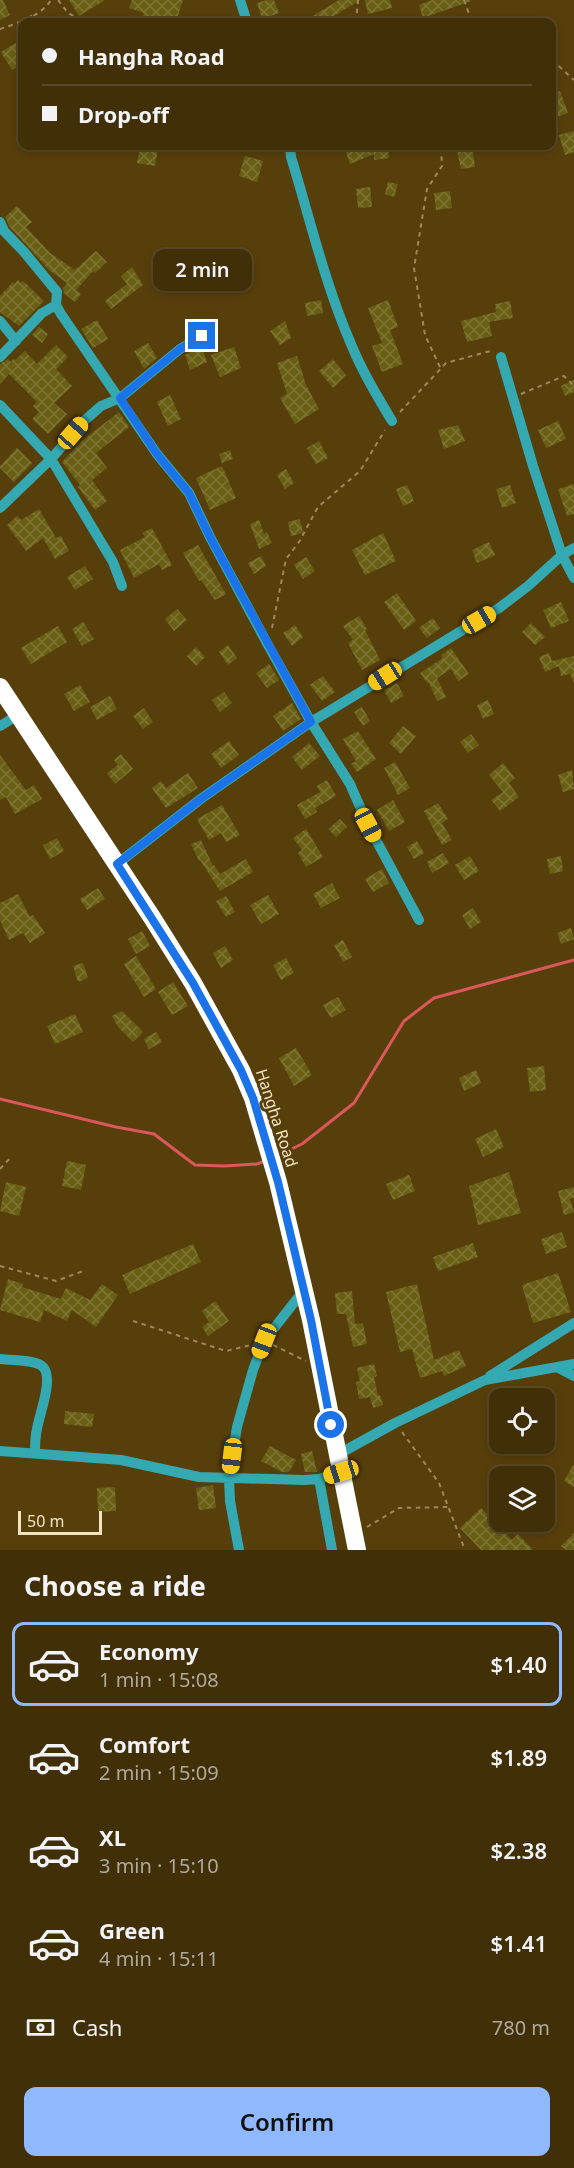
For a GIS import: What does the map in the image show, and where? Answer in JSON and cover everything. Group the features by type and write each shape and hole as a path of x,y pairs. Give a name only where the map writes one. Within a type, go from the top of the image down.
{"highway":[{"name":"Hangha Road","path":"0,687 193,983 241,1070 278,1182 304,1290 355,1542"}],"street":[{"path":"240,0 245,18"},
{"path":"290,150 335,303 372,389 392,421"},
{"path":"0,222 4,231 25,252 57,292 56,305 157,454 189,493 268,645 311,722 350,784 368,825 419,920"},
{"path":"0,357 42,313 56,305"},
{"path":"0,321 16,340"},
{"path":"0,508 51,459 100,406 120,398 180,349 202,336"},
{"path":"501,357 511,398 562,555 574,578"},
{"path":"0,405 51,459 71,495 98,534 113,562 122,586"},
{"path":"117,864 202,798 311,722 499,608 528,586 562,555 574,548"},
{"path":"0,726 18,715"},
{"path":"239,1550 230,1501 229,1478 239,1418 264,1341 304,1290"},
{"path":"0,1451 121,1460 199,1477 319,1479 395,1423 485,1380 574,1323"},
{"path":"0,1359 36,1364 44,1367 48,1376 37,1429 35,1453"},
{"path":"485,1380 574,1364"},
{"path":"557,1367 574,1376"},
{"path":"319,1479 332,1550"}],"path":[{"path":"28,18 45,10 51,0"},
{"path":"58,0 68,13 77,18"},
{"path":"356,18 357,0"},
{"path":"464,0 471,18"},
{"path":"0,29 18,23"},
{"path":"556,64 574,80"},
{"path":"441,150 442,166 427,189 414,268 425,335 441,368"},
{"path":"268,645 286,559 299,542 318,507 360,471 392,421 446,363 492,349 501,357"},
{"path":"511,398 564,376 574,386"},
{"path":"0,1169 12,1156"},
{"path":"0,1266 56,1281 86,1270"},
{"path":"133,1321 226,1351 264,1341 319,1368"},
{"path":"395,1423 438,1483 465,1550"},
{"path":"355,1542 399,1508 448,1507"}],"building":[{"path":"0,0 3,0 10,15 0,20"},
{"path":"69,0 105,0 79,16"},
{"path":"132,0 183,0 177,18 142,18 144,13 129,8"},
{"path":"274,0 279,13 262,18 257,3"},
{"path":"339,0 360,0 331,18 314,18 313,16"},
{"path":"365,0 390,0 392,8 368,14"},
{"path":"432,0 471,1 423,18 419,5"},
{"path":"18,41 18,66 12,70 1,52"},
{"path":"560,91 568,113 556,117 556,92"},
{"path":"574,131 574,152 565,155 559,135"},
{"path":"139,150 158,150 155,166 137,163"},
{"path":"345,150 388,150 389,158 374,160 374,154 350,164"},
{"path":"457,150 473,150 475,167 461,169"},
{"path":"245,156 263,161 257,182 239,176"},
{"path":"388,182 398,184 394,197 385,194"},
{"path":"370,187 372,207 358,208 356,189"},
{"path":"450,191 452,208 436,210 434,193"},
{"path":"17,206 32,222 26,227 50,253 75,270 96,251 107,262 95,273 93,271 76,290 81,294 75,302 64,293 63,288 67,283 49,270 10,227 5,217"},
{"path":"176,254 186,267 174,278 163,266"},
{"path":"132,267 143,285 111,309 105,301 127,284 121,276"},
{"path":"18,280 21,283 23,281 44,301 19,326 0,312 0,296 13,282 14,284"},
{"path":"321,300 323,313 307,316 305,303"},
{"path":"388,300 398,327 390,330 403,364 382,372 372,346 382,343 368,308"},
{"path":"510,301 513,318 489,322 492,336 467,342 461,321 496,312 495,304"},
{"path":"97,320 108,339 93,348 81,329"},
{"path":"285,321 291,338 280,345 270,331"},
{"path":"39,327 48,334 42,343 32,335"},
{"path":"148,343 157,358 144,369 134,351"},
{"path":"56,345 68,357 56,369 72,386 54,403 67,414 48,434 32,419 39,412 33,406 37,402 9,374 0,384 0,364 8,359 11,362 15,360 25,351 37,364"},
{"path":"201,345 207,362 190,370 185,355"},
{"path":"234,347 241,368 220,377 211,355"},
{"path":"297,356 306,385 319,409 295,424 280,398 287,394 277,363"},
{"path":"333,359 346,375 333,388 319,371"},
{"path":"574,380 574,392 565,396 561,386"},
{"path":"170,395 181,419 168,426 157,402"},
{"path":"119,412 129,427 96,453 107,468 92,480 107,501 95,510 78,487 80,485 62,462 83,440"},
{"path":"558,421 566,439 546,448 538,430"},
{"path":"458,425 465,441 444,449 438,430"},
{"path":"319,441 328,458 316,464 307,448"},
{"path":"17,448 32,463 14,482 0,466"},
{"path":"230,450 233,459 222,463 219,454"},
{"path":"222,466 236,498 210,510 196,478"},
{"path":"286,469 294,483 285,489 277,475"},
{"path":"574,484 574,514 567,516 558,489"},
{"path":"407,485 414,501 403,506 396,489"},
{"path":"510,485 516,503 502,508 496,489"},
{"path":"39,509 56,538 61,536 69,551 55,559 43,538 26,551 7,525 17,516 21,520"},
{"path":"300,519 303,533 291,536 288,522"},
{"path":"259,520 264,534 267,532 272,543 259,549 250,524"},
{"path":"152,528 172,565 162,570 159,564 134,578 120,550 145,537 142,533"},
{"path":"383,533 396,561 365,575 352,550"},
{"path":"489,542 495,555 477,563 472,550"},
{"path":"198,545 226,594 215,600 201,580 199,581 183,553"},
{"path":"261,556 266,566 254,574 248,563"},
{"path":"306,557 315,571 303,579 294,565"},
{"path":"85,566 93,579 75,590 67,577"},
{"path":"397,593 416,621 404,630 384,602"},
{"path":"561,602 569,621 551,628 543,610"},
{"path":"177,609 187,620 174,631 165,619"},
{"path":"359,616 380,660 362,670 348,643 353,640 343,626"},
{"path":"433,618 440,628 427,638 419,628"},
{"path":"83,622 94,639 82,646 72,629"},
{"path":"531,623 545,637 535,645 522,632"},
{"path":"295,625 303,637 292,646 283,633"},
{"path":"58,626 67,642 31,664 21,648"},
{"path":"228,645 237,658 228,665 219,652"},
{"path":"196,647 205,657 196,666 187,656"},
{"path":"451,648 469,674 458,681 451,669 437,678 446,697 437,701 429,683 420,673 443,658 441,655"},
{"path":"549,653 552,661 574,656 574,683 570,674 561,676 559,666 545,672 539,657"},
{"path":"269,664 279,680 267,688 256,673"},
{"path":"323,676 335,692 322,701 310,685"},
{"path":"397,683 404,696 391,703 384,690"},
{"path":"80,685 90,702 74,711 64,694"},
{"path":"224,692 232,703 220,712 212,700"},
{"path":"110,696 117,709 97,720 90,707"},
{"path":"488,700 494,714 483,719 477,705"},
{"path":"292,703 301,719 283,731 273,716"},
{"path":"362,707 370,721 363,726 354,712"},
{"path":"144,708 153,722 143,729 133,716"},
{"path":"403,726 416,736 401,754 389,743"},
{"path":"358,731 376,759 357,772 351,764 356,761 343,739"},
{"path":"471,734 479,745 468,753 460,742"},
{"path":"229,741 239,755 221,768 211,754"},
{"path":"309,743 320,756 302,770 292,757"},
{"path":"121,754 133,769 115,784 107,773 118,765 114,760"},
{"path":"0,755 26,790 34,785 42,799 15,814 6,797 0,800"},
{"path":"395,762 410,788 398,795 384,768"},
{"path":"503,763 515,778 509,783 519,797 500,811 491,800 503,792 489,775"},
{"path":"572,770 574,789 563,792 558,775"},
{"path":"188,773 198,788 166,808 152,788 161,781 166,788"},
{"path":"327,780 336,796 315,808 317,812 305,819 297,805 320,792 317,786"},
{"path":"393,800 405,822 389,831 377,810"},
{"path":"438,803 448,819 442,823 452,840 442,845 424,811"},
{"path":"222,805 240,835 226,842 221,833 209,840 197,819"},
{"path":"340,819 347,827 336,837 328,829"},
{"path":"306,829 323,857 306,867 298,853 302,850 293,838"},
{"path":"57,838 64,851 50,859 43,845"},
{"path":"201,840 213,866 220,874 246,859 253,872 220,891 199,861 191,844"},
{"path":"417,841 424,853 414,859 407,847"},
{"path":"443,853 449,863 432,873 427,862"},
{"path":"470,856 479,871 464,880 455,865"},
{"path":"561,856 563,871 550,874 547,859"},
{"path":"382,869 389,883 373,892 365,879"},
{"path":"332,883 340,898 321,908 313,894"},
{"path":"98,888 105,899 87,910 80,899"},
{"path":"18,894 30,917 33,915 45,933 30,943 23,933 9,940 0,920 0,903"},
{"path":"268,895 279,914 261,924 250,905"},
{"path":"226,896 235,912 226,917 216,901"},
{"path":"473,908 481,922 470,929 462,915"},
{"path":"571,928 574,939 561,944 557,933"},
{"path":"142,931 150,946 136,954 128,939"},
{"path":"343,940 352,957 343,962 334,945"},
{"path":"225,946 233,960 221,968 213,953"},
{"path":"136,956 156,989 144,997 124,964"},
{"path":"286,958 294,973 281,980 273,965"},
{"path":"83,963 88,978 78,982 73,966"},
{"path":"173,982 188,1006 172,1015 158,992"},
{"path":"338,997 346,1010 331,1018 323,1005"},
{"path":"122,1011 143,1032 133,1042 118,1027 112,1016"},
{"path":"75,1014 83,1032 55,1044 47,1026"},
{"path":"156,1032 162,1042 149,1049 144,1039"},
{"path":"296,1048 312,1075 294,1086 279,1058"},
{"path":"544,1066 546,1090 530,1092 527,1068"},
{"path":"476,1070 481,1083 464,1091 459,1078"},
{"path":"496,1129 504,1147 483,1157 475,1139"},
{"path":"67,1161 86,1165 81,1190 62,1186"},
{"path":"509,1172 521,1213 478,1225 469,1186"},
{"path":"409,1175 415,1191 393,1200 386,1184"},
{"path":"6,1182 26,1187 19,1216 0,1211"},
{"path":"574,1187 574,1198 570,1199 574,1212 564,1215 558,1191"},
{"path":"562,1232 567,1247 546,1254 541,1239"},
{"path":"473,1243 478,1257 438,1271 433,1257"},
{"path":"193,1244 201,1262 130,1294 122,1275"},
{"path":"558,1273 571,1312 533,1323 522,1285"},
{"path":"8,1279 23,1284 22,1287 61,1299 66,1288 90,1300 102,1284 118,1295 96,1327 72,1310 67,1321 44,1310 40,1322 0,1310"},
{"path":"417,1284 434,1360 459,1350 466,1366 444,1376 442,1371 420,1378 412,1349 400,1352 386,1292"},
{"path":"352,1291 355,1324 363,1323 367,1344 353,1347 346,1314 337,1314 335,1293"},
{"path":"215,1301 229,1321 208,1336 202,1327 209,1322 202,1311"},
{"path":"374,1364 378,1396 380,1395 383,1405 373,1408 370,1397 359,1399 356,1382 360,1381 357,1368"},
{"path":"65,1411 94,1414 92,1427 64,1424"},
{"path":"270,1446 296,1460 289,1472 282,1472 261,1461"},
{"path":"312,1451 317,1472 305,1472 301,1454"},
{"path":"574,1464 574,1487 564,1481"},
{"path":"213,1485 216,1508 199,1510 196,1488"},
{"path":"115,1487 116,1511 98,1512 97,1488"},
{"path":"481,1508 489,1516 489,1532 504,1532 512,1540 518,1534 533,1550 481,1550 460,1528"},
{"path":"574,1533 574,1550 566,1550 561,1546"}],"waterway":[{"path":"277,1156 302,1144 354,1103 404,1021 434,998 574,960"},
{"path":"0,1099 154,1134 195,1165 224,1166 257,1164 265,1161"}],"route":[{"path":"202,336 180,349 120,398 157,454 189,493 210,537 311,722 202,798 117,864 193,983 241,1070 253,1098 278,1182 311,1320 331,1425"}]}
